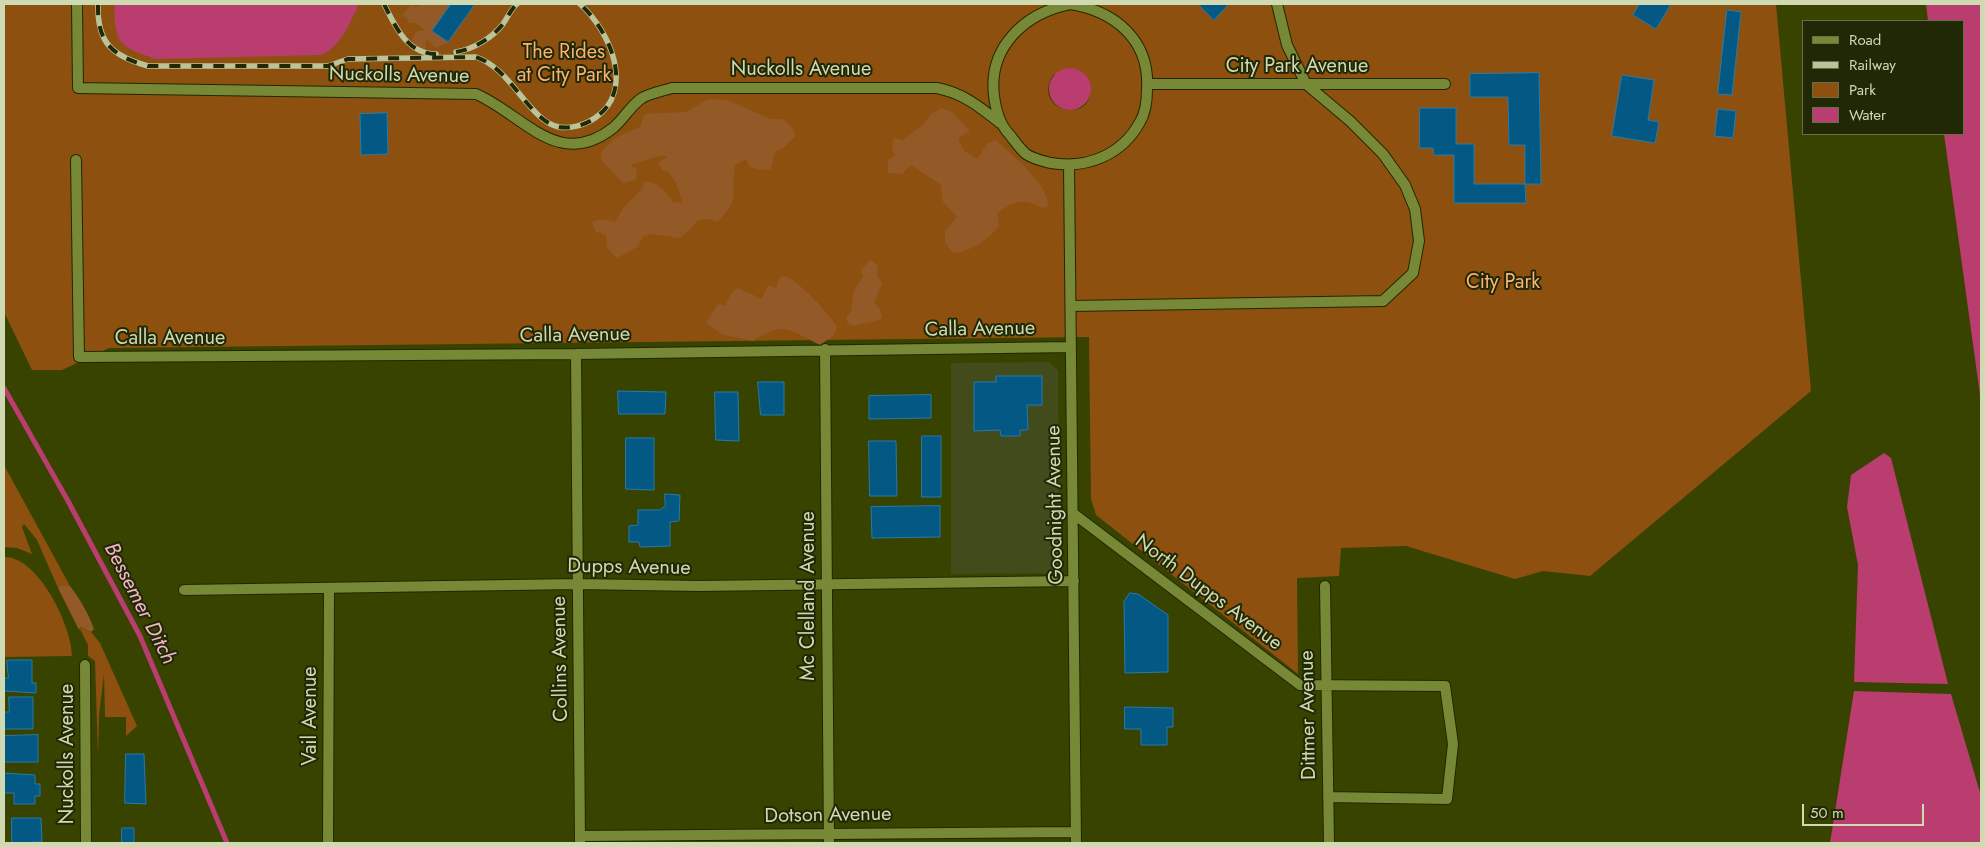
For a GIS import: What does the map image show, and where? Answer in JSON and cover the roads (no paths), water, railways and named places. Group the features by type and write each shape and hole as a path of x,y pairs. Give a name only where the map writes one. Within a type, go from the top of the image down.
{"street":[{"name":"Nuckolls Avenue","path":"77,4 78,88 476,94 493,101 536,133 559,143 578,144 598,140 622,121 641,99 672,88 937,88 955,91 1000,123"},
{"path":"1070,4 1084,6 1107,14 1120,23 1138,44 1149,76 1148,84 1146,107 1141,121 1124,144 1094,162 1069,166 1041,161 1026,154 1000,123 992,82 996,64 1010,35 1026,21 1050,8 1070,4"},
{"path":"1071,306 1383,301 1413,272 1419,241 1415,209 1405,185 1383,154 1306,84 1287,45 1277,4"},
{"name":"City Park Avenue","path":"1148,84 1445,84"},
{"name":"Calla Avenue","path":"76,160 79,357 576,354 1071,347"},
{"name":"Goodnight Avenue","path":"1069,166 1076,843"},
{"name":"Mc Clelland Avenue","path":"825,349 829,838"},
{"name":"Collins Avenue","path":"576,354 580,840"},
{"name":"North Dupps Avenue","path":"1074,514 1300,685 1326,687 1445,686 1453,744 1447,800 1328,797"},
{"name":"Dupps Avenue","path":"184,590 577,584 698,586 1074,581"},
{"name":"Dittmer Avenue","path":"1325,586 1329,843"},
{"name":"Vail Avenue","path":"328,843 329,588"},
{"name":"Nuckolls Avenue","path":"84,665 86,843"},
{"name":"Dotson Avenue","path":"580,840 829,838 1076,832"}],"water":[{"path":"114,4 359,4 339,41 328,52 321,55 156,59 134,51 121,42 116,27"},
{"path":"1926,4 1981,4 1981,402 1944,135 1965,135 1965,20 1928,20"},
{"path":"1074,68 1082,71 1088,77 1091,89 1088,101 1082,107 1066,110 1058,107 1052,101 1049,85 1052,77 1058,71"},
{"path":"1884,453 1891,458 1948,684 1854,682 1858,565 1847,507 1851,475"},
{"path":"1854,691 1951,694 1981,796 1981,843 1830,843"}],"waterway":[{"name":"Bessemer Ditch","path":"4,388 68,501 140,636 227,843"}],"railway":[{"path":"98,4 100,29 109,46 125,58 148,66 328,66 348,59 476,57 489,63 500,72 538,115 548,123 559,127 578,126 595,118 607,106 614,92 616,77 609,45 601,29 580,4"},
{"path":"384,4 403,37 410,44 426,53 436,54"},
{"path":"456,52 476,46 488,38 499,29 517,4"}],"park label":[{"name":"The Rides at City Park","path":"564,64"},
{"name":"City Park","path":"1503,283"}]}
